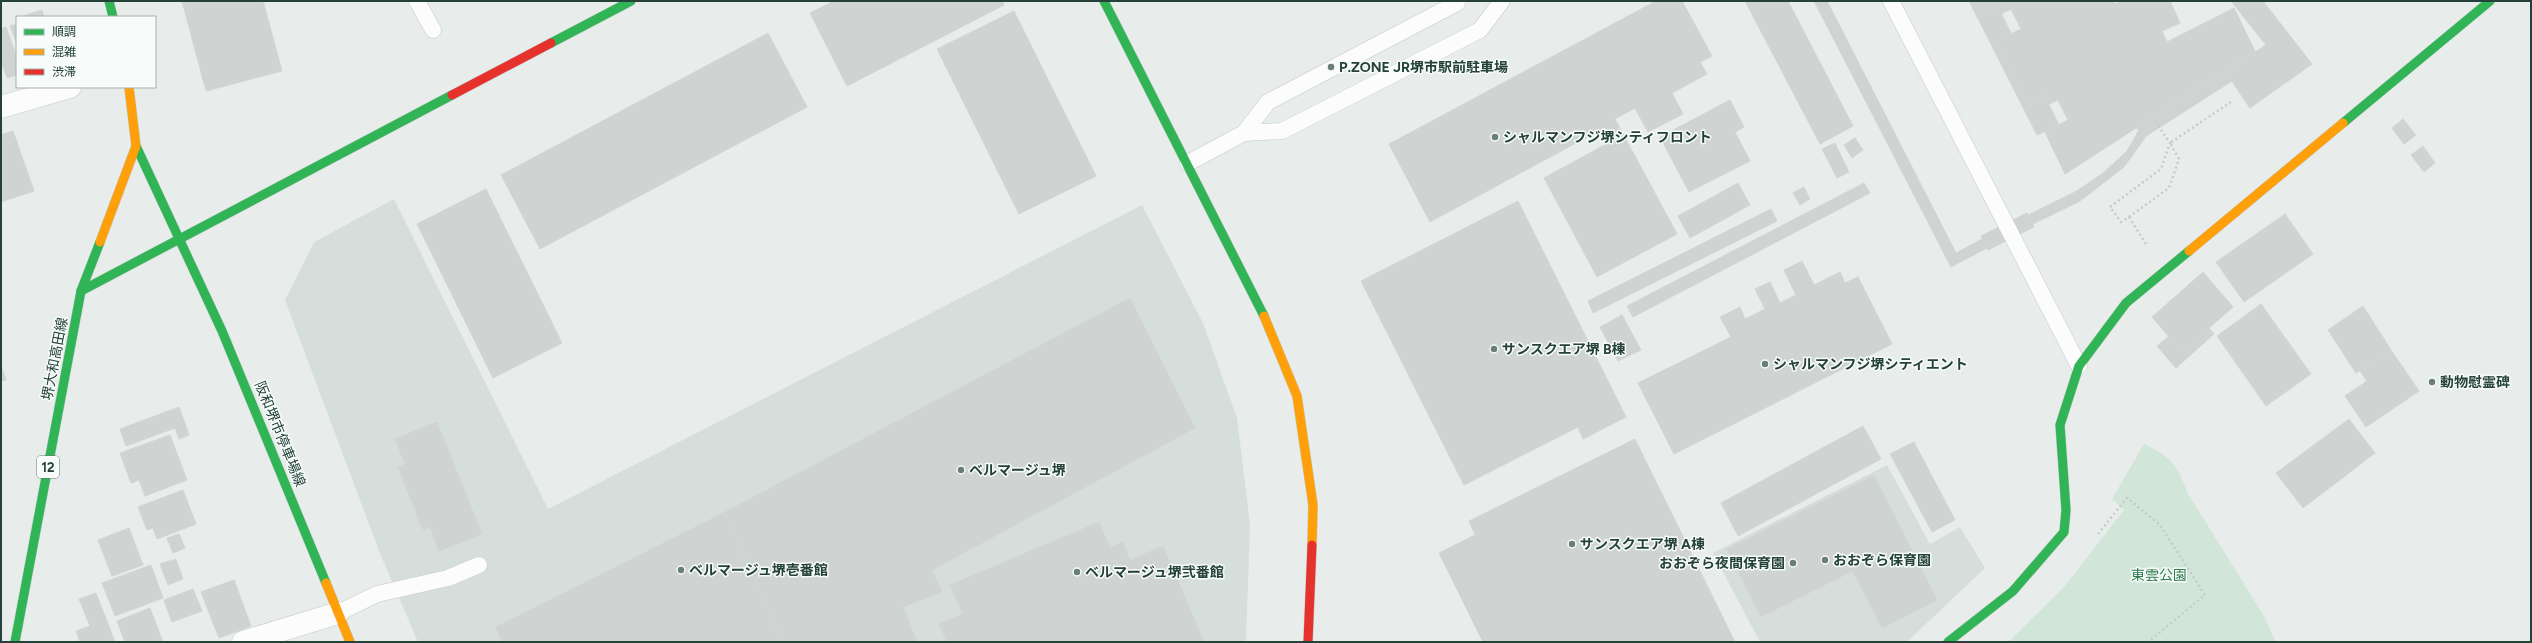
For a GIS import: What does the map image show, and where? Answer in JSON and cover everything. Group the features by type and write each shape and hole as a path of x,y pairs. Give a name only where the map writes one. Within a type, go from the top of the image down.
{"street":[{"path":"109,1 113,16"},
{"path":"81,291 631,1"},
{"path":"1104,1 1255,295 1297,396 1313,505 1308,642"},
{"path":"1948,642 2013,591 2064,532 2066,510 2060,425 2078,366 2126,303 2490,1"},
{"path":"1,107 67,88"},
{"name":"堺大和高田線","path":"15,642 81,291 136,146 129,88"},
{"name":"阪和堺市停車場線","path":"136,146 178,240 222,331 350,642"},
{"path":"243,642 338,613"}],"lane":[{"path":"417,1 433,30"},
{"path":"1188,163 1244,133 1282,130 1480,30 1502,1"},
{"path":"1890,1 2078,366"},
{"path":"1244,133 1268,102 1456,4"},
{"path":"338,613 378,594 448,578 479,565"}],"path":[{"path":"2156,122 2170,143 2179,159 2169,188 2121,222 2110,207 2161,168 2170,143 2231,102"},
{"path":"2129,217 2164,272"},
{"path":"2094,539 2127,498 2160,525 2205,595 2148,642"}],"shaded area":[{"path":"394,199 548,509 1142,205 1203,323 1237,418 1250,524 1246,642 418,642 381,556 285,300 314,242"},
{"path":"1887,465 1930,544 1960,527 1985,568 1907,642 1760,642 1713,553"}],"green space":[{"name":"東雲公園","path":"2144,444 2161,453 2177,469 2188,494 2264,616 2276,642 2008,642 2064,587 2124,510 2112,499"}],"building":[{"path":"182,1 263,1 282,71 206,91"},
{"path":"834,1 1002,1 1004,5 847,86 810,13"},
{"name":"シャルマンフジ堺シティフロント","path":"1656,1 1682,1 1712,56 1700,62 1707,74 1672,93 1683,114 1648,132 1635,108 1615,119 1677,234 1597,277 1544,178 1610,142 1602,129 1430,222 1389,144"},
{"path":"1745,1 1788,1 1853,126 1820,144"},
{"path":"1814,1 1827,1 1956,253 1986,237 1991,246 1951,267"},
{"path":"1969,1 1975,1 1981,13 1997,5 2011,33 1996,41 2027,102 2044,94 2059,125 2037,135"},
{"path":"1975,1 2113,1 2115,4 2122,1 2170,1 2180,23 2162,31 2167,42 2234,8 2255,51 2065,174 2045,132 2068,120 2058,100 2049,104 2044,94 2027,102 1996,41 2021,29 2011,9 2001,14 1997,5 1981,13"},
{"path":"2231,1 2263,1 2312,64 2250,108 2225,71 2266,45"},
{"path":"42,10 44,16 23,16"},
{"path":"1014,11 1096,176 1019,214 937,49"},
{"path":"16,24 16,41 10,26"},
{"path":"6,27 16,55 16,75 7,78 1,61 1,29"},
{"path":"768,33 807,107 540,249 501,175"},
{"path":"2225,71 2232,81 2143,138 2137,128"},
{"path":"1730,100 1744,127 1735,132 1750,161 1689,192 1660,137"},
{"path":"2403,119 2416,135 2404,144 2392,128"},
{"path":"2139,130 2147,135 2124,167 2080,201 2029,226 2024,217 2075,192 2102,174 2127,151"},
{"path":"13,131 34,191 1,202 1,135"},
{"path":"1855,138 1863,150 1852,158 1844,145"},
{"path":"1835,143 1849,172 1837,178 1822,149"},
{"path":"2423,146 2435,163 2424,172 2411,155"},
{"path":"1738,183 1750,205 1690,238 1678,216"},
{"path":"1864,183 1870,193 1633,317 1627,306"},
{"path":"1804,187 1810,199 1800,205 1793,193"},
{"path":"486,189 562,343 493,378 417,224"},
{"name":"サンスクエア堺 B棟","path":"1518,201 1626,417 1583,439 1578,427 1464,485 1361,281"},
{"path":"1771,209 1777,221 1593,313 1588,301"},
{"path":"2027,213 2034,227 1988,250 1981,236"},
{"path":"2285,214 2313,254 2244,302 2216,262"},
{"name":"シャルマンフジ堺シティエント","path":"1802,261 1814,285 1840,272 1845,283 1858,277 1892,344 1674,454 1638,383 1731,337 1720,317 1740,307 1745,319 1765,309 1755,289 1770,282 1780,303 1796,295 1784,270"},
{"path":"2203,272 2233,307 2182,352 2152,317"},
{"name":"ベルマージュ堺","path":"1130,298 1195,428 932,570 942,592 903,607 917,642 783,642 725,512"},
{"path":"2261,304 2311,374 2266,406 2217,336"},
{"path":"2363,306 2391,350 2356,373 2328,330"},
{"path":"1622,315 1641,350 1618,361 1600,327"},
{"path":"2209,328 2214,334 2176,368 2157,346 2169,336 2182,352"},
{"path":"2391,350 2419,391 2366,427 2345,396 2367,381 2360,371"},
{"path":"1,366 6,380 1,381"},
{"path":"179,407 189,435 179,439 175,428 126,446 120,429"},
{"path":"2349,419 2375,453 2303,508 2276,473"},
{"path":"437,422 482,534 439,551 430,527 423,530 398,467 405,464 395,439"},
{"path":"1863,426 1881,459 1738,536 1721,503"},
{"path":"170,435 187,480 145,496 139,480 131,483 120,453"},
{"name":"サンスクエア堺 A棟","path":"1635,439 1735,642 1483,642 1439,553 1475,535 1469,521"},
{"path":"1914,442 1955,520 1932,532 1890,454"},
{"name":"おおぞら保育園","path":"1874,475 1937,600 1882,628 1853,571 1761,617 1727,549"},
{"path":"183,490 196,524 157,539 153,528 147,530 138,507"},
{"name":"ベルマージュ堺壱番館","path":"725,512 783,642 502,642 496,627"},
{"name":"ベルマージュ堺弐番館","path":"1099,522 1110,548 1123,542 1130,560 1163,546 1204,642 947,642 939,624 963,614 950,585"},
{"path":"129,528 143,565 112,576 98,540"},
{"path":"179,534 185,548 173,553 167,538"},
{"path":"176,559 183,579 168,585 160,564"},
{"path":"151,565 163,598 115,616 102,583"},
{"path":"234,580 251,626 219,638 201,592"},
{"path":"193,589 202,611 172,622 164,600"},
{"path":"96,593 115,642 80,642 76,631 90,626 79,599"},
{"path":"150,608 163,642 125,642 117,621"}],"traffic: fast":[{"path":"109,1 113,16"},
{"path":"551,43 631,1"},
{"path":"1104,1 1264,316"},
{"path":"2343,123 2490,1"},
{"path":"81,291 452,95"},
{"path":"136,146 222,331 326,583"},
{"path":"15,642 81,291 100,242"},
{"path":"1948,642 2013,591 2064,532 2066,510 2060,425 2079,366 2126,303 2189,251"}],"traffic: slow":[{"path":"100,242 136,146 129,88"},
{"path":"2189,251 2343,123"},
{"path":"1264,316 1297,396 1313,505 1312,545"},
{"path":"326,583 350,642"}],"traffic: jam":[{"path":"452,95 551,43"},
{"path":"1308,642 1312,545"}],"place":[{"name":"P.ZONE JR堺市駅前駐車場","path":"1331,67"},
{"name":"シャルマンフジ堺シティフロント","path":"1495,137"},
{"name":"サンスクエア堺 B棟","path":"1494,349"},
{"name":"シャルマンフジ堺シティエント","path":"1765,364"},
{"name":"動物慰霊碑","path":"2432,382"},
{"name":"ベルマージュ堺","path":"961,470"},
{"name":"サンスクエア堺 A棟","path":"1572,544"},
{"name":"おおぞら保育園","path":"1825,560"},
{"name":"おおぞら夜間保育園","path":"1793,563"},
{"name":"ベルマージュ堺壱番館","path":"681,570"},
{"name":"ベルマージュ堺弐番館","path":"1077,572"}]}
